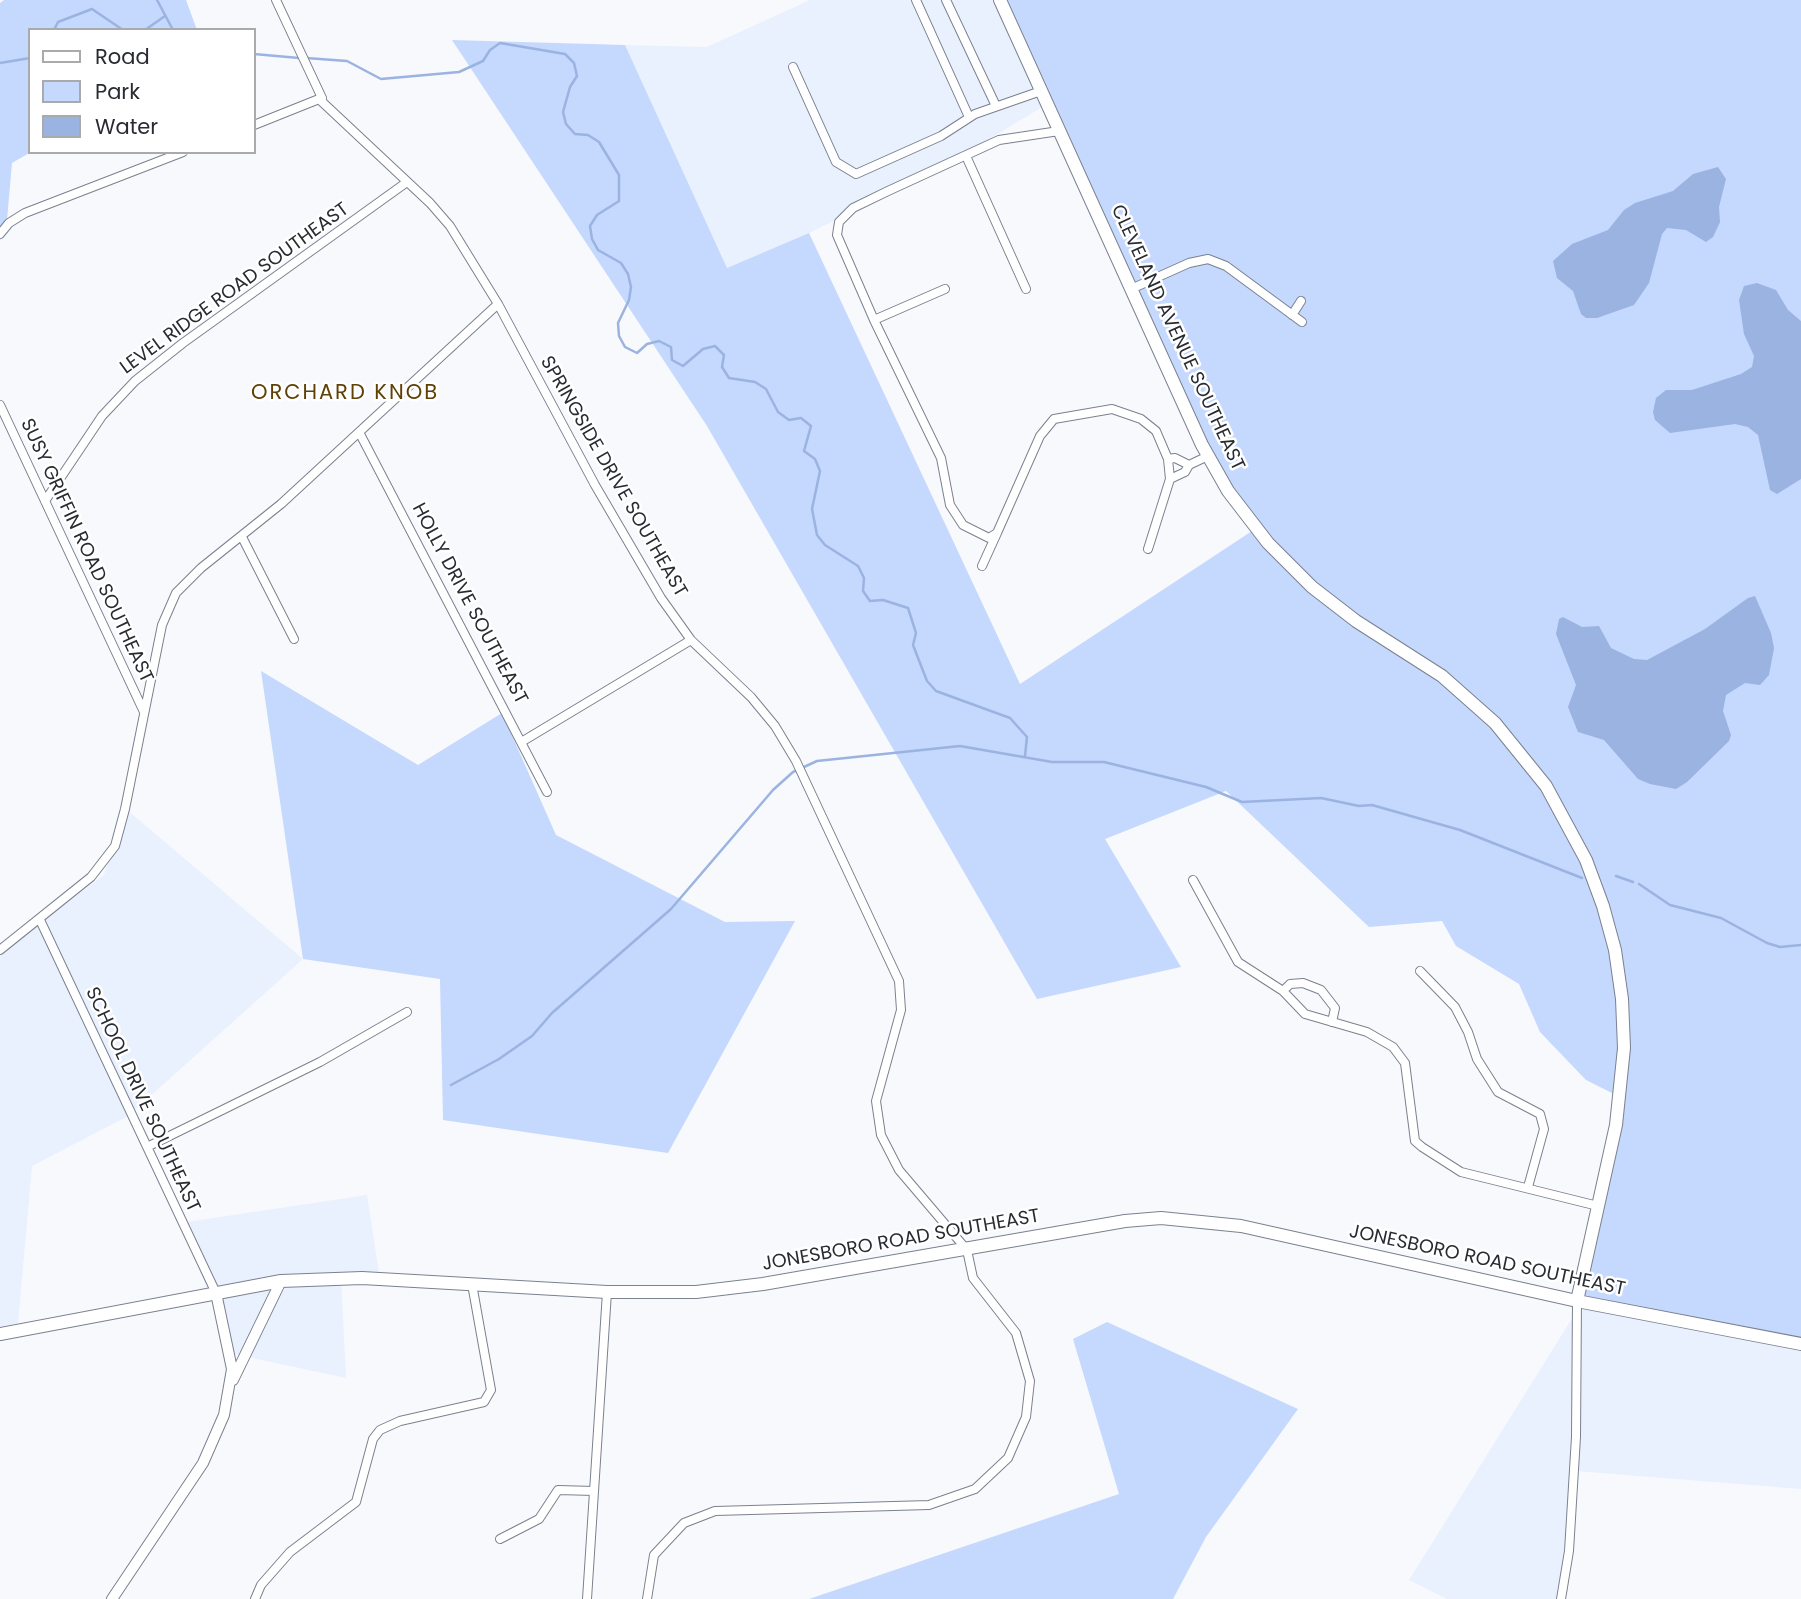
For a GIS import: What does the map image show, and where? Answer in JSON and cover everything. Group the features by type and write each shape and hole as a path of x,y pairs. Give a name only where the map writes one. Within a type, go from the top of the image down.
{"main road":[{"name":"CLEVELAND AVENUE SOUTHEAST","path":"1000,0 1208,456 1228,491 1289,565 1356,621 1442,676 1467,697 1522,754 1567,822 1603,906 1622,999 1624,1048 1616,1125 1577,1301"},
{"name":"JONESBORO ROAD SOUTHEAST","path":"0,1334 281,1281 362,1278 607,1292 696,1292 758,1285 1125,1221 1197,1219 1241,1226 1577,1301 1801,1344"}],"street":[{"name":"SPRINGSIDE DRIVE SOUTHEAST","path":"276,0 322,98 319,99 450,226 498,304 629,545 691,640 751,697 775,726 799,768 891,960 901,992 901,1010 876,1101 881,1135 899,1170 967,1250"},
{"path":"916,0 969,117"},
{"path":"946,0 996,106"},
{"path":"793,67 836,162 856,174 940,136 969,117 996,106 1017,102 1041,91"},
{"path":"256,124 319,99"},
{"path":"997,533 989,538 963,525 950,505 941,458 841,245 837,235 839,222 853,208 999,140 1059,131"},
{"path":"0,234 9,223 25,213 178,154"},
{"path":"966,156 1026,289"},
{"name":"LEVEL RIDGE ROAD SOUTHEAST","path":"45,501 102,415 135,381 183,343 407,182"},
{"path":"1131,289 1189,263 1208,259 1226,266 1302,322"},
{"path":"874,320 945,289"},
{"path":"1292,315 1301,302"},
{"path":"0,950 91,877 115,846 162,625 176,593 201,568 242,537 359,432 498,304"},
{"name":"SUSY GRIFFIN ROAD SOUTHEAST","path":"0,405 144,712"},
{"path":"982,566 1040,436 1054,419 1097,410 1125,412 1141,419 1156,431 1168,459 1170,480 1148,549"},
{"name":"HOLLY DRIVE SOUTHEAST","path":"359,432 523,741 547,792"},
{"path":"1170,480 1185,472 1189,465 1208,456"},
{"path":"1168,459 1175,458 1189,465"},
{"path":"242,537 294,639"},
{"path":"523,741 691,640"},
{"path":"1193,880 1238,962 1283,991 1305,1014 1367,1032 1394,1047 1405,1063 1411,1089 1415,1141 1422,1147 1461,1172 1598,1206"},
{"name":"SCHOOL DRIVE SOUTHEAST","path":"40,920 216,1293"},
{"path":"1420,971 1455,1007 1468,1032 1476,1059 1498,1092 1540,1114 1544,1129 1528,1187"},
{"path":"1283,991 1290,984 1303,983 1321,990 1335,1007 1332,1022"},
{"path":"147,1147 320,1062 407,1012"},
{"path":"647,1599 654,1555 684,1523 715,1511 929,1505 975,1489 1008,1458 1027,1417 1030,1381 1016,1333 973,1278 967,1250"},
{"path":"230,1386 281,1281"},
{"path":"255,1599 261,1585 290,1552 356,1502 373,1439 380,1430 400,1421 484,1402 491,1390 472,1284"},
{"path":"587,1599 607,1292"},
{"path":"112,1599 203,1463 224,1415 230,1386 228,1337 216,1293"},
{"name":"CLEVELAND AVENUE SOUTHEAST","path":"1560,1599 1569,1552 1573,1487 1577,1301"},
{"path":"500,1539 539,1519 558,1490 594,1491"}],"shaded area":[{"path":"810,0 999,0 1044,106 946,165 809,233 727,268 625,45 707,47"},
{"path":"126,809 303,959 128,1116 32,1166 18,1323 0,1327 0,948 23,936 104,875"},
{"path":"367,1195 380,1279 341,1277 346,1378 234,1354 180,1223"},
{"path":"1581,1304 1801,1346 1801,1489 1576,1471 1568,1590 1564,1599 1447,1599 1409,1580"}],"green space":[{"path":"4,0 186,0 196,28 28,28 28,154 12,163 7,220 0,241 0,3"},
{"path":"999,0 1801,0 1801,1346 1581,1304 1616,1131 1614,1094 1586,1080 1540,1032 1519,984 1456,946 1442,921 1369,927 1226,791 1105,839 1181,967 1037,999 707,426 452,40 625,45 727,268 809,233 1020,684 1252,531 1213,474"},
{"path":"261,671 418,765 502,713 556,835 725,922 795,921 668,1153 443,1120 440,979 303,959"},
{"path":"1107,1322 1298,1409 1206,1537 1173,1599 809,1599 1119,1494 1073,1339"}],"water":[{"path":"1718,167 1726,179 1719,207 1720,222 1713,237 1706,242 1686,230 1667,228 1662,234 1649,283 1634,305 1597,318 1586,318 1581,314 1573,291 1557,278 1553,261 1572,244 1608,230 1624,210 1635,203 1673,191 1693,174"},
{"path":"1757,283 1776,290 1788,310 1801,321 1801,479 1777,494 1770,490 1758,435 1748,427 1735,424 1670,433 1655,420 1653,412 1656,398 1666,390 1692,390 1741,374 1752,367 1754,356 1744,334 1739,300 1744,286"},
{"path":"1755,596 1771,633 1774,648 1769,675 1760,685 1745,683 1726,695 1723,711 1731,735 1729,741 1687,782 1676,789 1638,779 1604,740 1578,732 1568,707 1576,685 1556,634 1559,619 1563,617 1582,627 1599,626 1611,648 1634,659 1647,660 1705,629 1748,598"}],"waterway":[{"path":"157,0 172,28"},
{"path":"55,28 58,22 92,9 120,28"},
{"path":"148,28 165,16"},
{"path":"306,58 347,61 381,79 459,72 483,61 490,50 500,43 565,54 574,63 577,76 570,87 563,112 566,124 575,134 588,135 599,142 619,175 619,201 597,215 590,226 592,239 598,250 621,263 628,274 631,287 629,300 618,323 619,336 625,347 637,353 647,344 659,341 671,347 672,360 683,366 703,349 715,346 724,355 722,367 729,378 755,382 766,389 778,412 789,420 801,418 811,426 804,451 815,459 820,471 812,509 817,535 825,545 858,566 864,578 863,591 870,601 883,600 908,608 916,633 913,645 927,681 936,691 1010,718 1027,737 1025,756"},
{"path":"256,54 299,58"},
{"path":"0,63 28,58"},
{"path":"451,1085 499,1059 532,1036 552,1013 671,909 773,790 793,772 817,761 960,746 1052,762 1104,762 1206,787 1242,802 1321,798 1359,806 1372,805 1460,830 1582,878"},
{"path":"1616,876 1633,882"},
{"path":"1639,884 1670,905 1721,918 1767,943 1780,947 1801,945"}],"district":[{"name":"ORCHARD KNOB","path":"345,394"}]}
